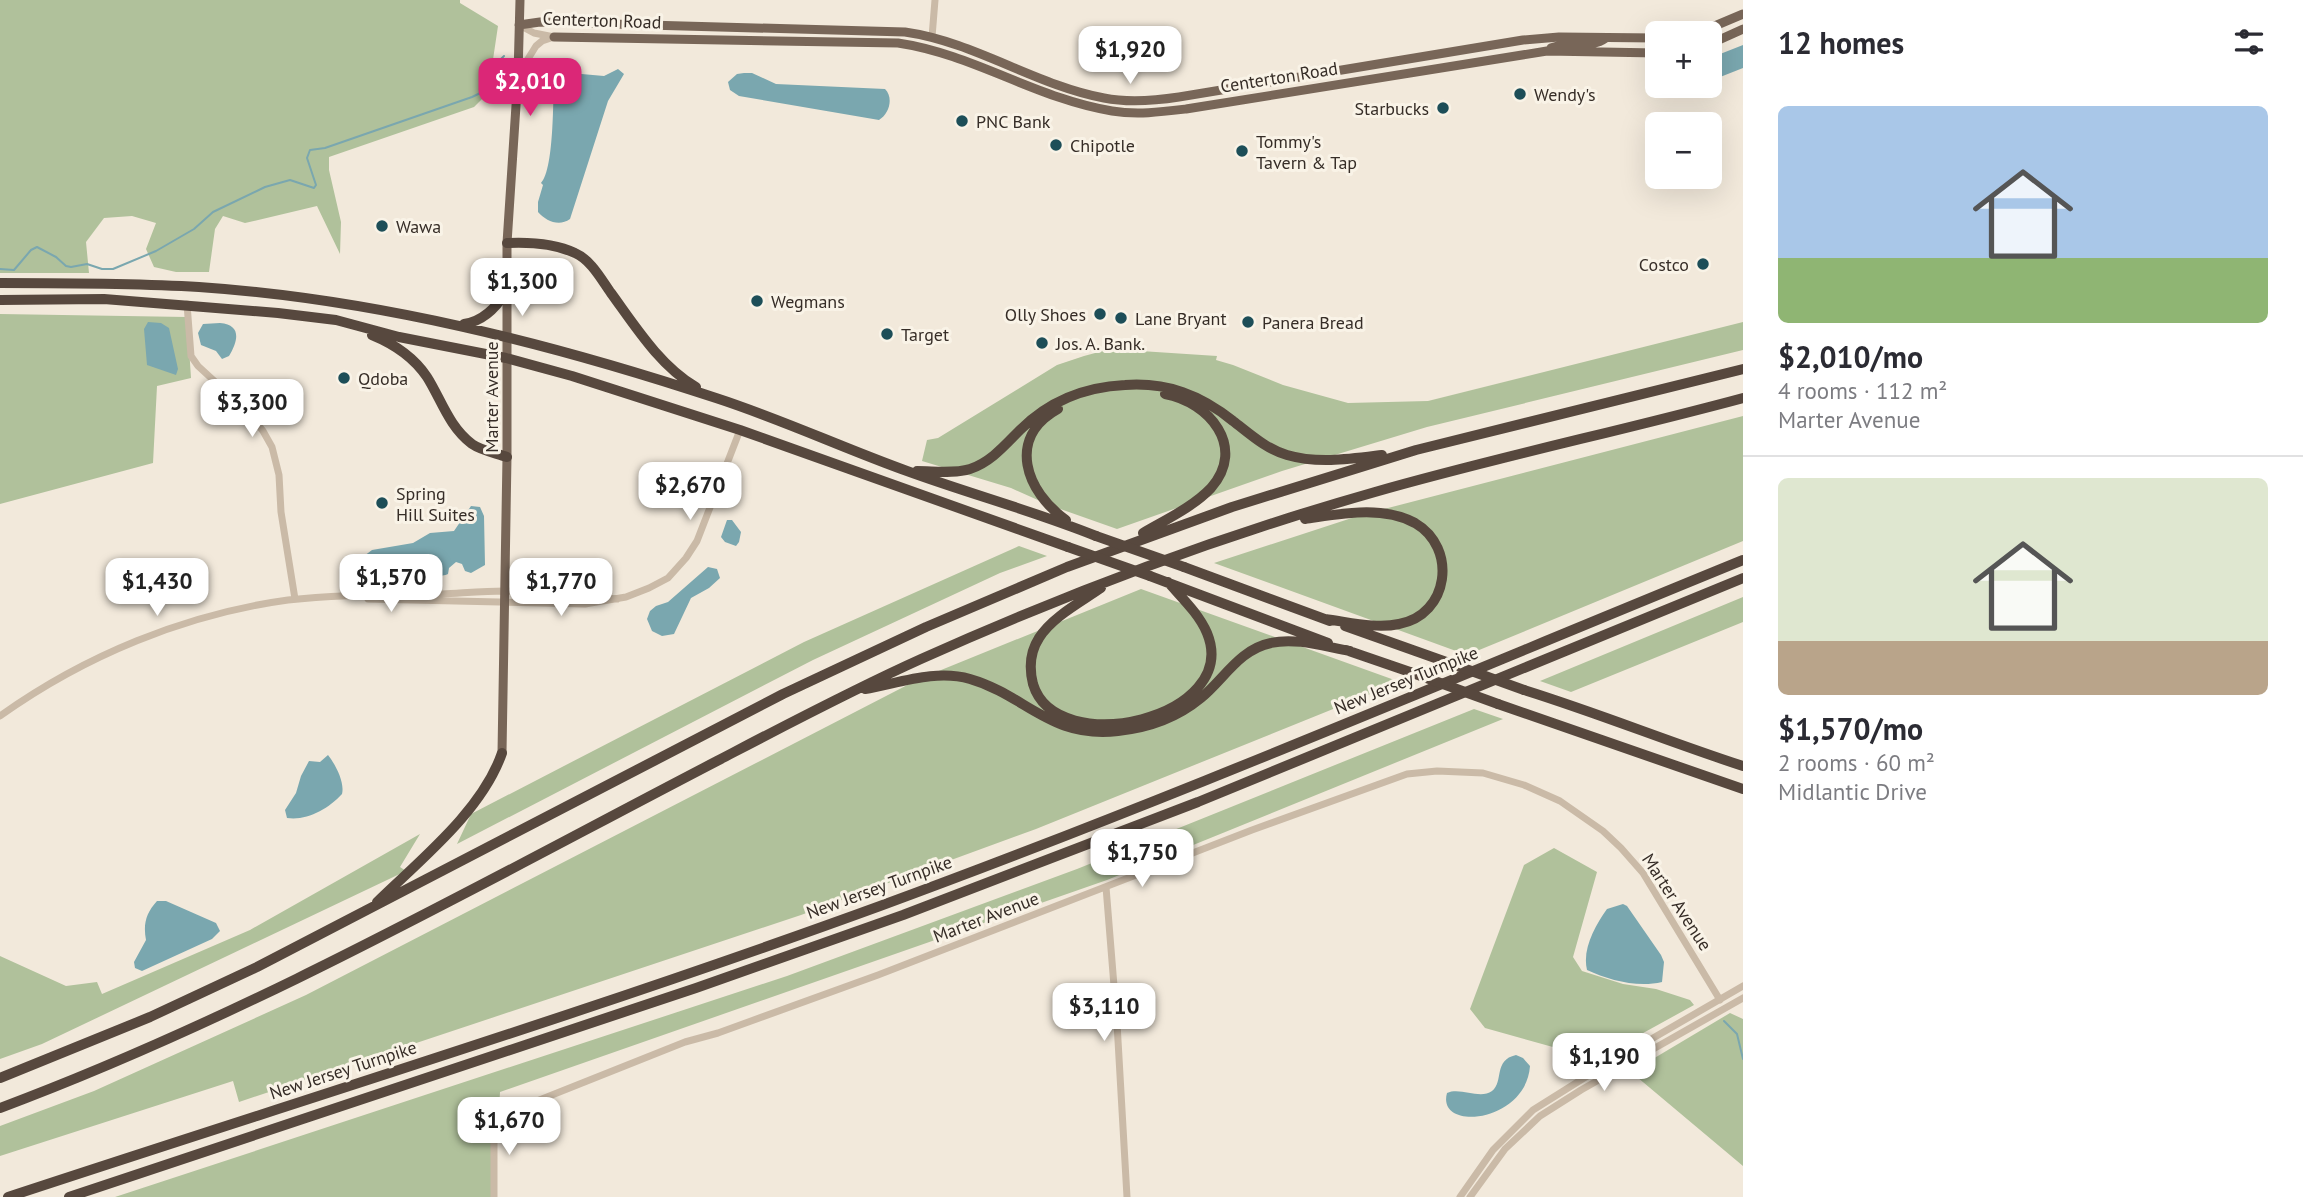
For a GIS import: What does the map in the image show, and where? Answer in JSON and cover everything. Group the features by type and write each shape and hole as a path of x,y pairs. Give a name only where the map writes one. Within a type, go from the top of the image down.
{"highway":[{"path":"507,243 526,242 559,247 581,256 664,361 685,380 713,397"},
{"path":"0,283 201,287 293,297 453,324 507,337 713,397 906,471 1743,766"},
{"path":"453,324 476,322 495,307 507,290"},
{"path":"0,300 104,299 187,304 336,320 399,337 506,358 572,376 740,430 1168,582 1498,704 1743,789"},
{"path":"336,320 382,339 408,355 428,378 449,418 465,438 481,449 507,457"},
{"path":"0,1078 204,993 815,679 926,627 1125,544 1232,506 1416,450 1743,369"},
{"path":"906,471 962,471 972,468 989,459 1032,418 1056,401 1084,391 1127,384 1166,387 1193,394 1256,440 1286,455 1327,460 1416,450"},
{"path":"1091,534 1057,514 1036,491 1027,456 1031,435 1039,422 1065,405 1107,393 1155,392 1189,401 1208,414 1220,432 1224,460 1220,474 1201,497 1125,544"},
{"path":"0,1108 114,1063 245,1004 852,692 956,643 1115,578 1373,492 1743,398"},
{"path":"1271,524 1349,513 1384,514 1414,523 1435,543 1441,555 1443,581 1439,593 1423,614 1412,621 1386,626 1325,619"},
{"name":"New Jersey Turnpike","path":"8,1197 652,986 902,898 1216,777 1743,560"},
{"path":"1115,578 1049,626 1033,649 1031,675 1041,700 1051,710 1079,722 1113,723 1148,717 1178,704 1200,685 1207,674 1211,647 1207,634 1193,611 1168,582"},
{"name":"New Jersey Turnpike","path":"69,1197 696,989 890,920 1162,816 1743,578"},
{"path":"852,692 914,679 951,676 986,685 1066,727 1099,732 1117,731 1152,724 1186,709 1201,698 1240,659 1270,643 1286,641 1350,651"},
{"path":"368,911 473,804 495,774 502,753"}],"main road":[{"name":"Marter Avenue","path":"502,753 507,243 520,0"},
{"path":"1722,23 1743,14"},
{"name":"Centerton Road","path":"519,25 540,22 905,32 932,37 1074,90 1104,98 1134,101 1179,97 1523,40 1559,37 1645,38"},
{"path":"1722,39 1743,29"},
{"name":"Centerton Road","path":"554,37 898,43 947,53 1083,104 1112,111 1142,113 1186,109 1547,51 1645,53"},
{"path":"1547,51 1561,44 1597,45 1606,38"}],"street":[{"path":"932,37 935,0"},
{"name":"Centerton Road","path":"519,25 534,33 554,37"},
{"path":"518,75 536,46 541,41 554,37"},
{"path":"187,304 191,356 201,369 248,412 263,430 272,447 279,475 281,512 295,599"},
{"path":"340,597 585,604 617,599 649,589 668,578 697,541 740,430"},
{"path":"0,716 61,677 145,637 260,605 295,599 386,593 503,591 617,599"},
{"name":"Marter Avenue","path":"494,1197 494,1118 685,1042 718,1033 878,975 1252,830 1407,774 1453,771 1483,773 1524,785 1560,801 1593,824 1621,848 1649,882 1720,1000"},
{"path":"1106,887 1127,1197"},
{"path":"1460,1197 1493,1150 1539,1106 1743,986"},
{"path":"1470,1197 1505,1149 1540,1116 1743,998"}],"green space":[{"path":"0,0 460,0 460,3 498,26 488,93 474,107 329,157 329,170 341,222 340,254 317,206 245,223 223,216 215,229 209,272 176,272 154,267 146,249 156,223 132,216 104,218 86,242 89,273 0,273"},
{"path":"0,314 187,317 191,378 157,386 153,463 0,504"},
{"path":"1743,322 1743,350 1427,427 1282,471 1117,529 1049,505 1011,488 922,461 927,440 938,438 1057,365 1110,349 1217,356 1216,360 1283,385 1348,403 1428,401"},
{"path":"1743,416 1743,541 1467,655 1214,563 1361,515"},
{"path":"1019,546 1047,556 1000,573 813,660 457,844 471,814 804,642"},
{"path":"1141,589 1400,682 1036,829 801,915 239,1102 233,1081 0,1156 0,1126 94,1091 306,995 919,679"},
{"path":"1743,597 1743,622 1571,692 1540,681"},
{"path":"1474,709 1503,719 1107,880 500,1092 494,1197 115,1197 787,976 1077,869"},
{"path":"420,834 400,867 406,871 42,1044 0,1059 0,956 66,986 97,982 102,994 250,930"},
{"path":"1554,848 1597,872 1573,957 1582,971 1623,984 1656,989 1690,1000 1694,1005 1596,1059 1485,1028 1470,1009 1524,865"},
{"path":"1730,1013 1743,1019 1743,1166 1631,1072"}],"water":[{"path":"1743,45 1743,68 1722,76 1722,53"},
{"path":"554,69 559,72 604,76 618,69 624,74 608,101 570,219 561,223 549,220 538,212 543,185 541,183 546,175 551,146"},
{"path":"752,73 776,84 885,89 889,106 879,120 739,96 730,90 728,82 737,74"},
{"path":"148,322 161,323 169,328 178,369 176,375 147,365 144,329"},
{"path":"220,323 232,327 236,335 229,356 222,359 216,351 201,345 198,333 203,324"},
{"path":"471,506 480,507 484,516 485,565 471,573 456,562 449,568 448,574 422,578 377,576 369,573 364,566 364,556 372,550 413,543 430,533 454,531"},
{"path":"727,520 732,520 741,532 736,546 725,542 721,537"},
{"path":"708,567 717,569 720,578 691,598 674,634 662,636 652,631 647,619 650,611 668,602"},
{"path":"328,755 341,779 342,794 317,813 302,818 287,818 285,810 296,793 309,761 320,762"},
{"path":"157,901 166,901 216,923 220,931 212,939 142,971 135,968 134,962 146,940 145,924 148,914"},
{"path":"1623,904 1661,955 1664,962 1662,982 1623,982 1587,970 1586,954 1598,923 1607,909"},
{"path":"1516,1055 1530,1066 1525,1085 1514,1100 1499,1110 1467,1117 1455,1113 1447,1105 1447,1093 1458,1091 1482,1094 1492,1091 1498,1082 1504,1061"}],"waterway":[{"path":"0,269 14,270 31,250 37,247 66,266 87,264 113,269 156,251 194,229 213,212 265,187 290,180 314,188 316,185 307,158 310,150 325,148 472,97 497,85 501,59 504,56"},
{"path":"1724,1021 1737,1034 1743,1059"}],"place":[{"name":"Wendy's","path":"1520,94"},
{"name":"Starbucks","path":"1443,108"},
{"name":"PNC Bank","path":"962,121"},
{"name":"Chipotle","path":"1056,145"},
{"name":"Tommy's Tavern & Tap","path":"1242,151"},
{"name":"Wawa","path":"382,226"},
{"name":"Costco","path":"1703,264"},
{"name":"Wegmans","path":"757,301"},
{"name":"Olly Shoes","path":"1100,314"},
{"name":"Lane Bryant","path":"1121,318"},
{"name":"Panera Bread","path":"1248,322"},
{"name":"Target","path":"887,334"},
{"name":"Jos. A. Bank.","path":"1042,343"},
{"name":"Qdoba","path":"344,378"},
{"name":"Spring Hill Suites","path":"382,503"}]}
